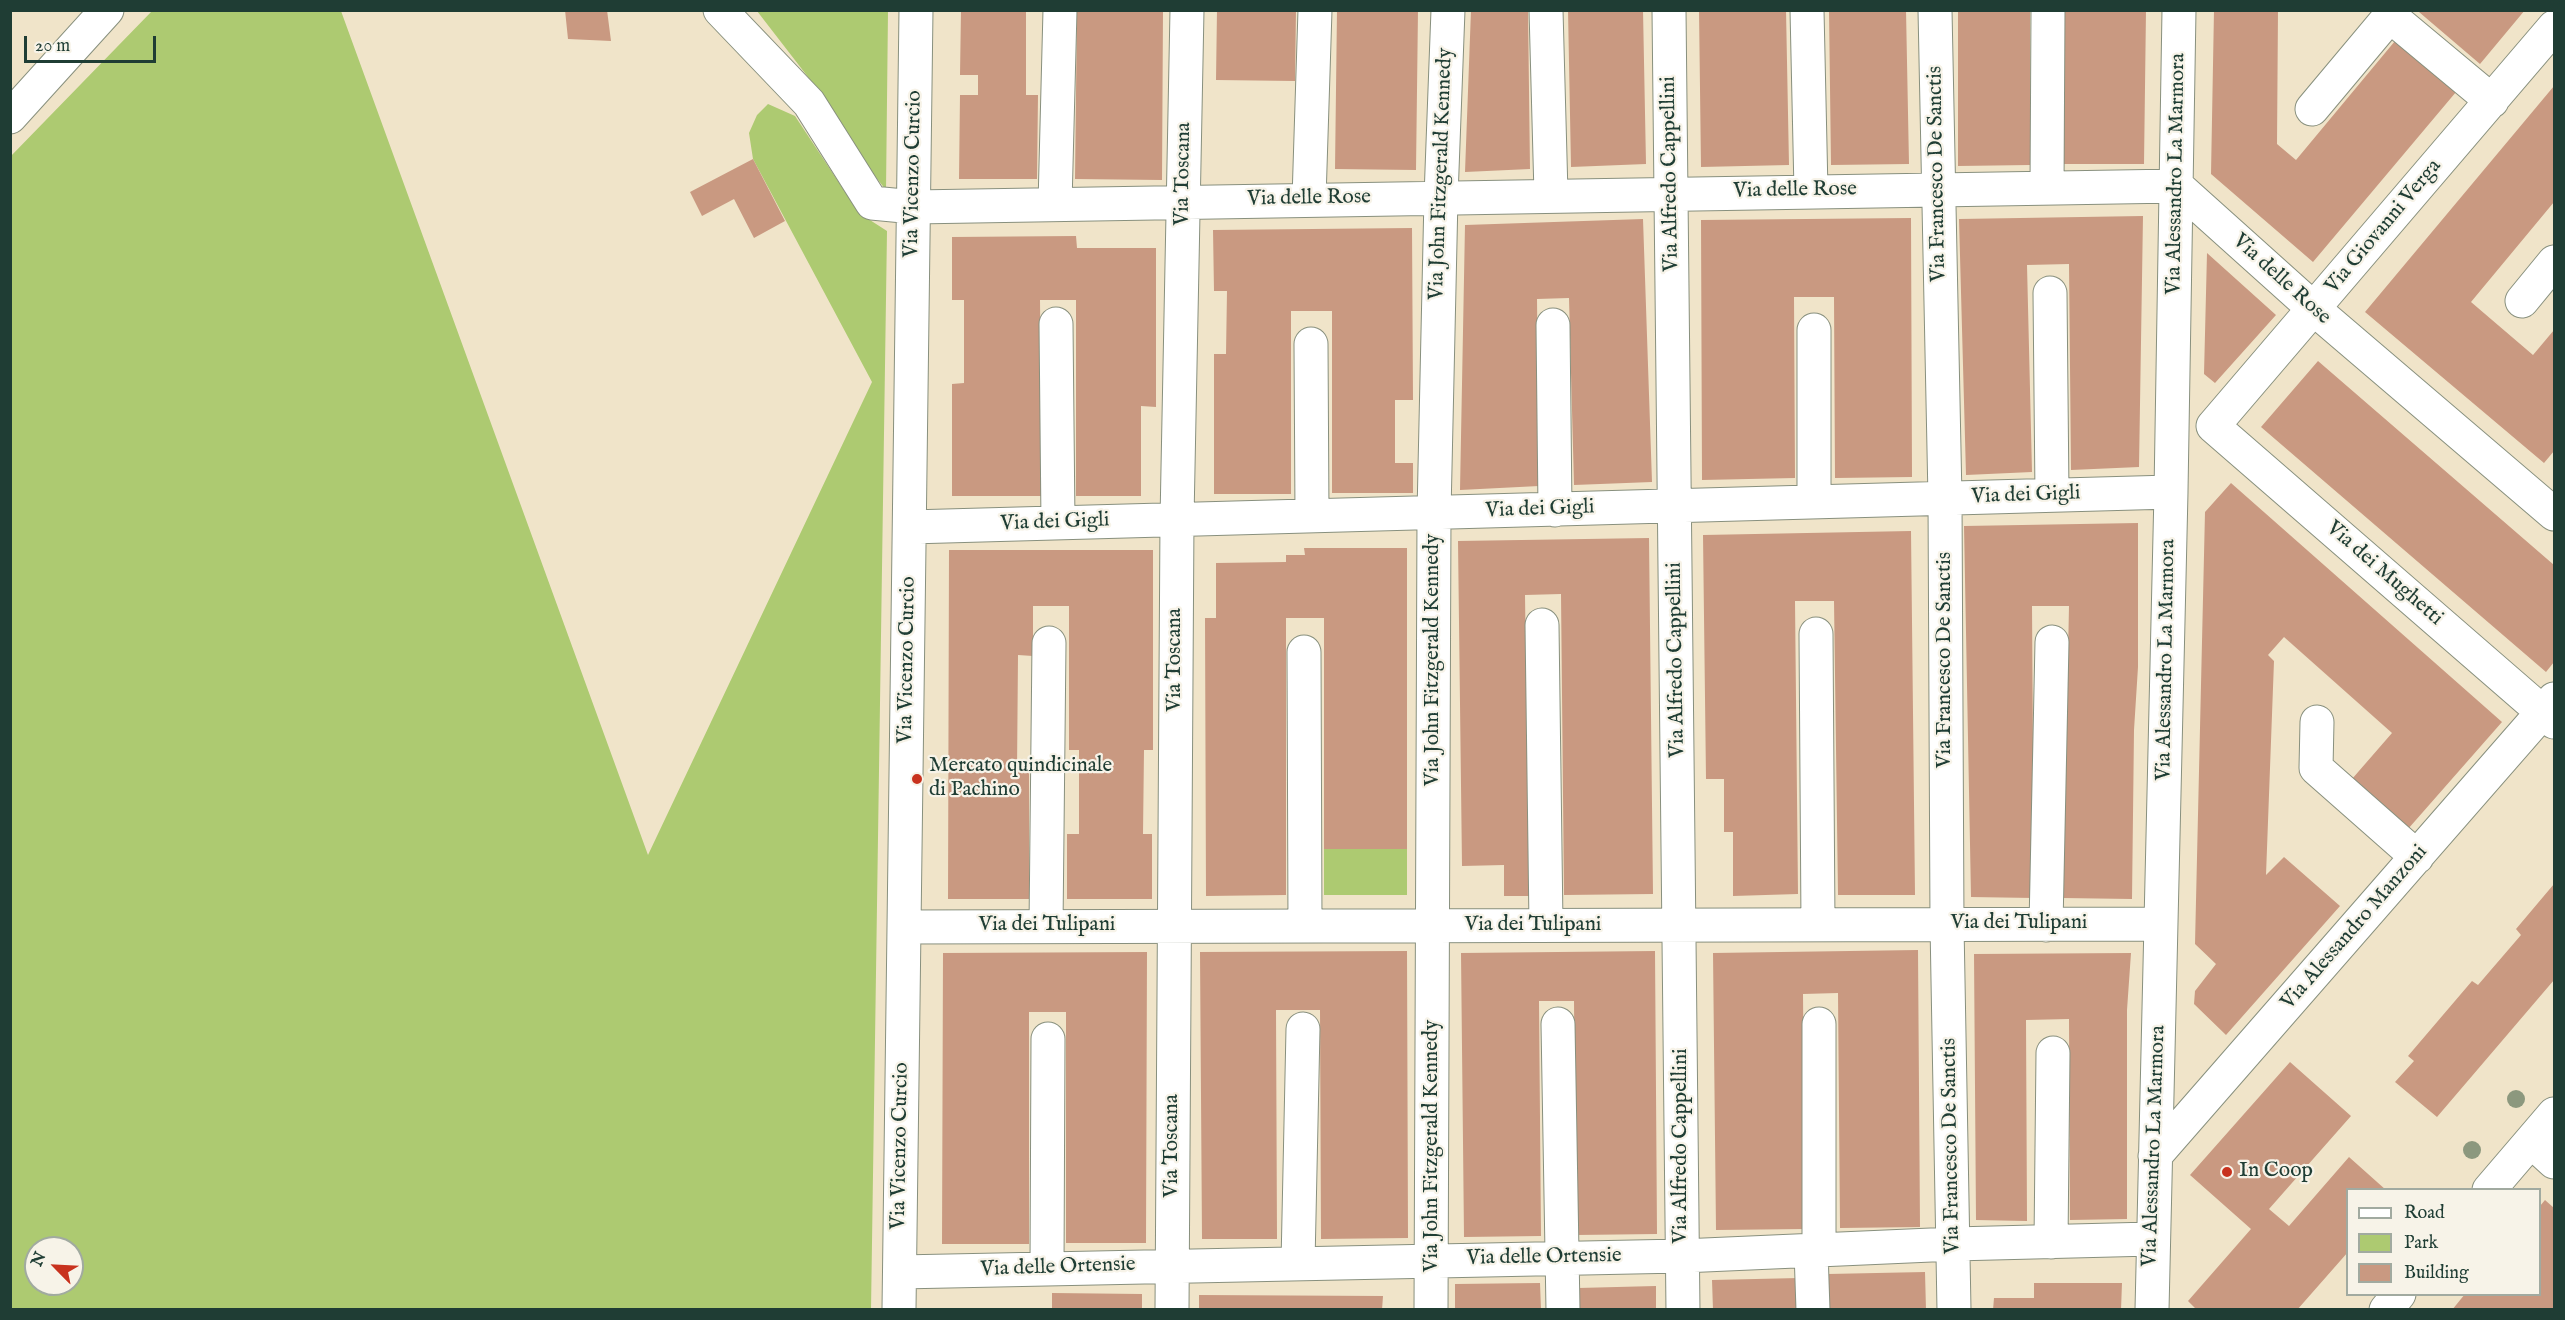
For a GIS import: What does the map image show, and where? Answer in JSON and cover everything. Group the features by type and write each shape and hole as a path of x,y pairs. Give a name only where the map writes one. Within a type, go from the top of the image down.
{"street":[{"path":"10,117 107,10"},
{"name":"Via delle Rose","path":"720,10 809,103 872,203 914,207 1670,192 2177,186 2314,309 2552,505"},
{"name":"Via Vicenzo Curcio","path":"899,1310 916,10"},
{"path":"1055,204 1060,10"},
{"name":"Via Toscana","path":"1172,1310 1177,519 1187,10"},
{"path":"1309,199 1315,10"},
{"name":"Via John Fitzgerald Kennedy","path":"1431,1310 1434,513 1448,10"},
{"path":"1546,10 1551,194"},
{"name":"Via Alfredo Cappellini","path":"1669,10 1681,926 1683,1310"},
{"path":"1807,10 1811,191"},
{"name":"Via Francesco De Sanctis","path":"1935,10 1945,498 1947,925 1954,1310"},
{"path":"2048,10 2048,188"},
{"name":"Via Alessandro La Marmora","path":"2152,1310 2171,492 2179,10"},
{"path":"2313,110 2393,13 2492,100"},
{"name":"Via Giovanni Verga","path":"2213,426 2554,27"},
{"path":"2522,301 2554,262"},
{"path":"2050,293 2052,495"},
{"path":"1056,324 1058,523"},
{"path":"1553,325 1555,510"},
{"path":"1814,330 1814,502"},
{"path":"1311,344 1312,516"},
{"path":"2172,425 2213,426"},
{"name":"Via dei Mughetti","path":"2213,426 2551,711"},
{"name":"Via dei Gigli","path":"910,527 2171,492"},
{"path":"1542,625 1546,925"},
{"path":"1816,634 1818,925"},
{"path":"2046,925 2052,642"},
{"path":"1046,926 1049,643"},
{"path":"1304,652 1305,926"},
{"name":"Via Alessandro Manzoni","path":"2155,1156 2417,857 2551,711"},
{"path":"2316,722 2316,768 2417,857"},
{"name":"Via dei Tulipani","path":"904,927 2162,924"},
{"path":"1558,1024 1563,1310"},
{"path":"1813,1310 1819,1024"},
{"path":"1298,1263 1303,1029"},
{"path":"1047,1268 1048,1039"},
{"path":"2051,1242 2052,1053"},
{"path":"2492,1188 2543,1151 2554,1114"},
{"name":"Via delle Ortensie","path":"900,1272 1682,1256 1954,1244 2152,1239"},
{"path":"2386,1310 2397,1296"}],"green space":[{"path":"152,11 341,11 648,855 872,382 753,159 749,133 757,115 768,104 795,116 859,213 887,231 871,1309 11,1309 10,157"},
{"path":"757,11 888,11 886,190 863,161 808,77"},
{"path":"1324,849 1407,849 1407,895 1324,895"}],"building":[{"path":"565,10 607,10 611,41 568,39"},
{"path":"961,10 1026,10 1026,95 1038,95 1037,179 959,179 960,95 978,95 978,75 960,75"},
{"path":"1077,10 1163,10 1162,180 1075,179"},
{"path":"1217,10 1296,10 1295,81 1216,80"},
{"path":"1337,10 1418,10 1416,170 1335,169"},
{"path":"1471,10 1528,10 1530,169 1465,172"},
{"path":"1568,10 1643,10 1646,164 1571,167"},
{"path":"1699,10 1786,10 1789,165 1701,167"},
{"path":"1829,10 1906,10 1909,164 1831,165"},
{"path":"1958,10 2030,10 2030,165 1958,166"},
{"path":"2064,10 2146,10 2144,164 2064,164"},
{"path":"2214,10 2278,10 2277,144 2296,160 2395,41 2456,92 2313,262 2211,174"},
{"path":"2421,10 2525,10 2480,64 2419,12"},
{"path":"2554,86 2554,202 2471,302 2533,355 2554,330 2554,451 2544,463 2365,312"},
{"path":"753,159 785,221 754,238 734,199 702,216 690,192"},
{"path":"2143,216 2139,467 2071,470 2069,264 2027,265 2032,472 1966,475 1959,219"},
{"path":"1911,218 1912,477 1835,478 1834,297 1794,297 1795,478 1702,480 1701,220"},
{"path":"1643,219 1652,482 1574,485 1569,298 1537,299 1539,486 1460,490 1465,225"},
{"path":"1412,228 1413,400 1395,400 1395,463 1413,463 1413,493 1332,493 1332,311 1291,311 1291,494 1214,494 1214,354 1226,354 1227,291 1214,291 1213,230"},
{"path":"1076,236 1077,248 1156,248 1156,407 1141,406 1141,496 1076,496 1076,300 1040,300 1042,496 952,496 952,384 964,383 964,300 952,300 952,237"},
{"path":"2207,253 2276,315 2215,383 2204,374"},
{"path":"2318,361 2554,565 2554,662 2546,672 2261,427"},
{"path":"2231,483 2502,722 2408,829 2352,779 2392,733 2284,637 2268,655 2274,661 2266,875 2284,857 2340,906 2226,1035 2194,1004 2195,991 2216,964 2195,944 2205,512"},
{"path":"2138,523 2138,667 2134,730 2132,899 2063,898 2069,606 2032,606 2034,898 1971,897 1964,526"},
{"path":"1911,531 1915,895 1838,895 1834,601 1795,601 1798,894 1733,896 1733,832 1724,832 1724,779 1706,779 1703,535"},
{"path":"1649,538 1653,894 1564,895 1561,594 1525,595 1529,896 1504,896 1504,865 1462,866 1458,541"},
{"path":"1304,548 1407,548 1407,849 1324,849 1324,618 1286,618 1286,895 1206,896 1205,618 1216,618 1216,563 1286,562 1286,555 1305,555"},
{"path":"949,550 1153,550 1153,750 1144,750 1143,834 1152,834 1152,899 1067,899 1067,834 1079,834 1079,750 1069,750 1069,606 1033,606 1033,656 1018,655 1017,771 1029,771 1029,899 948,899"},
{"path":"2554,884 2554,980 2437,1117 2395,1082 2414,1061 2408,1056 2472,981 2478,985 2521,935 2516,929"},
{"path":"1918,950 1920,1227 1840,1228 1838,993 1803,994 1805,1229 1716,1230 1713,953"},
{"path":"1407,951 1408,1238 1321,1239 1320,1010 1276,1010 1277,1239 1202,1239 1200,952"},
{"path":"1655,951 1657,1234 1576,1235 1574,1001 1539,1001 1541,1236 1464,1237 1461,953"},
{"path":"1147,952 1146,1243 1066,1243 1066,1012 1029,1012 1029,1244 942,1244 943,953"},
{"path":"2131,953 2127,1010 2127,1219 2070,1220 2069,1019 2026,1020 2027,1221 1976,1220 1974,954"},
{"path":"2290,1062 2351,1116 2269,1209 2289,1226 2349,1157 2384,1188 2346,1188 2346,1254 2297,1310 2197,1310 2188,1301 2251,1229 2190,1175"},
{"path":"2545,1200 2554,1208 2554,1310 2452,1310 2463,1296 2541,1296 2541,1205"},
{"path":"1925,1272 1926,1310 1828,1310 1828,1274"},
{"path":"1799,1278 1799,1310 1713,1310 1712,1280"},
{"path":"1540,1283 1541,1310 1455,1310 1455,1284"},
{"path":"2034,1283 2122,1283 2121,1310 1993,1310 1994,1298 2034,1298"},
{"path":"1656,1286 1656,1310 1578,1310 1578,1288"},
{"path":"1052,1293 1142,1294 1142,1310 1052,1310"},
{"path":"1199,1295 1383,1296 1382,1310 1199,1310"}],"place":[{"name":"Mercato quindicinale di Pachino","path":"917,779"},
{"name":"In Coop","path":"2227,1172"}]}
